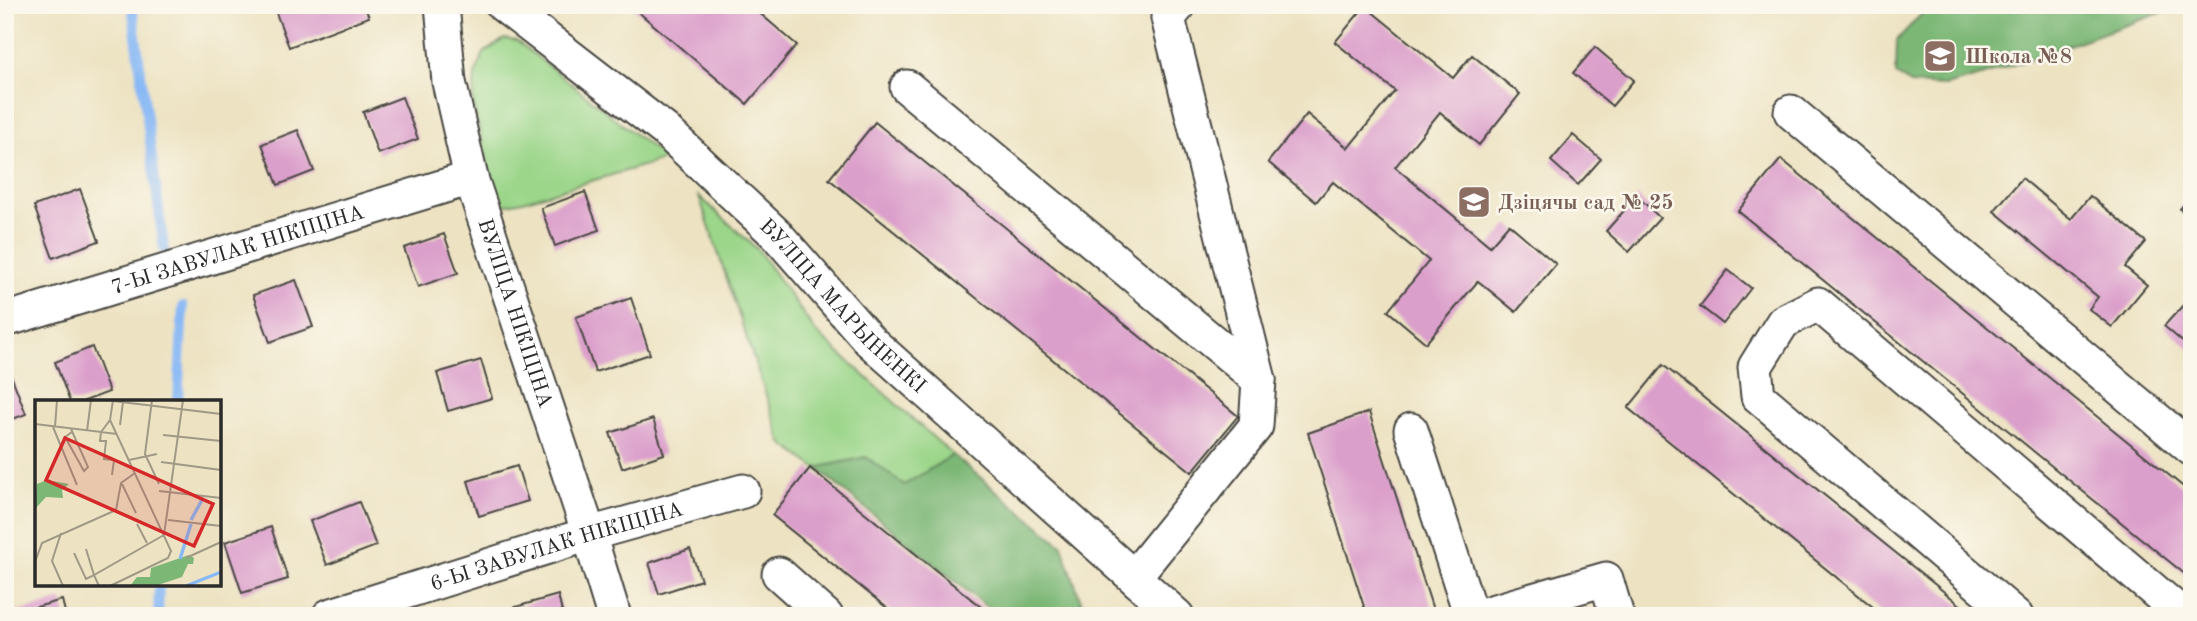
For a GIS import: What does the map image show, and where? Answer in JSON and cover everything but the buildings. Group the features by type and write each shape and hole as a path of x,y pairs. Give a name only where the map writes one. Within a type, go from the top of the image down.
{"street":[{"name":"ВУЛІЦА НІКІЦІНА","path":"442,5 449,82 471,178 614,616"},
{"name":"ВУЛІЦА МАРЫНЕНКІ","path":"503,5 665,130 776,234 870,341 1177,616"},
{"path":"1134,577 1256,426 1259,380 1168,18 1179,5"},
{"path":"907,87 1259,380"},
{"path":"1791,113 2192,449"},
{"name":"7-Ы ЗАВУЛАК НІКІЦІНА","path":"5,320 471,178"},
{"path":"2016,616 1758,396 1755,367 1783,322 1818,304 2184,616"},
{"path":"1411,430 1471,616"},
{"name":"6-Ы ЗАВУЛАК НІКІЦІНА","path":"329,616 589,534 743,491"},
{"path":"779,574 826,616"},
{"path":"1477,616 1605,579 1617,616"}],"green space":[{"name":"Школа №8","path":"1930,5 2183,5 1981,76 1946,86 1910,84 1896,74 1897,40"},
{"path":"504,39 517,41 666,159 498,206 473,105 475,75 484,53"},
{"path":"699,196 758,250 816,332 953,455 904,486 866,457 816,468 782,443"},
{"path":"953,455 1062,545 1086,616 998,616 816,468 866,457 904,485"}],"waterway":[{"path":"132,5 164,249"},
{"path":"178,400 183,306"},
{"path":"158,616 159,586"}],"place":[{"name":"Школа №8","path":"1940,56"},
{"name":"Дзіцячы сад № 25","path":"1474,202"}]}
